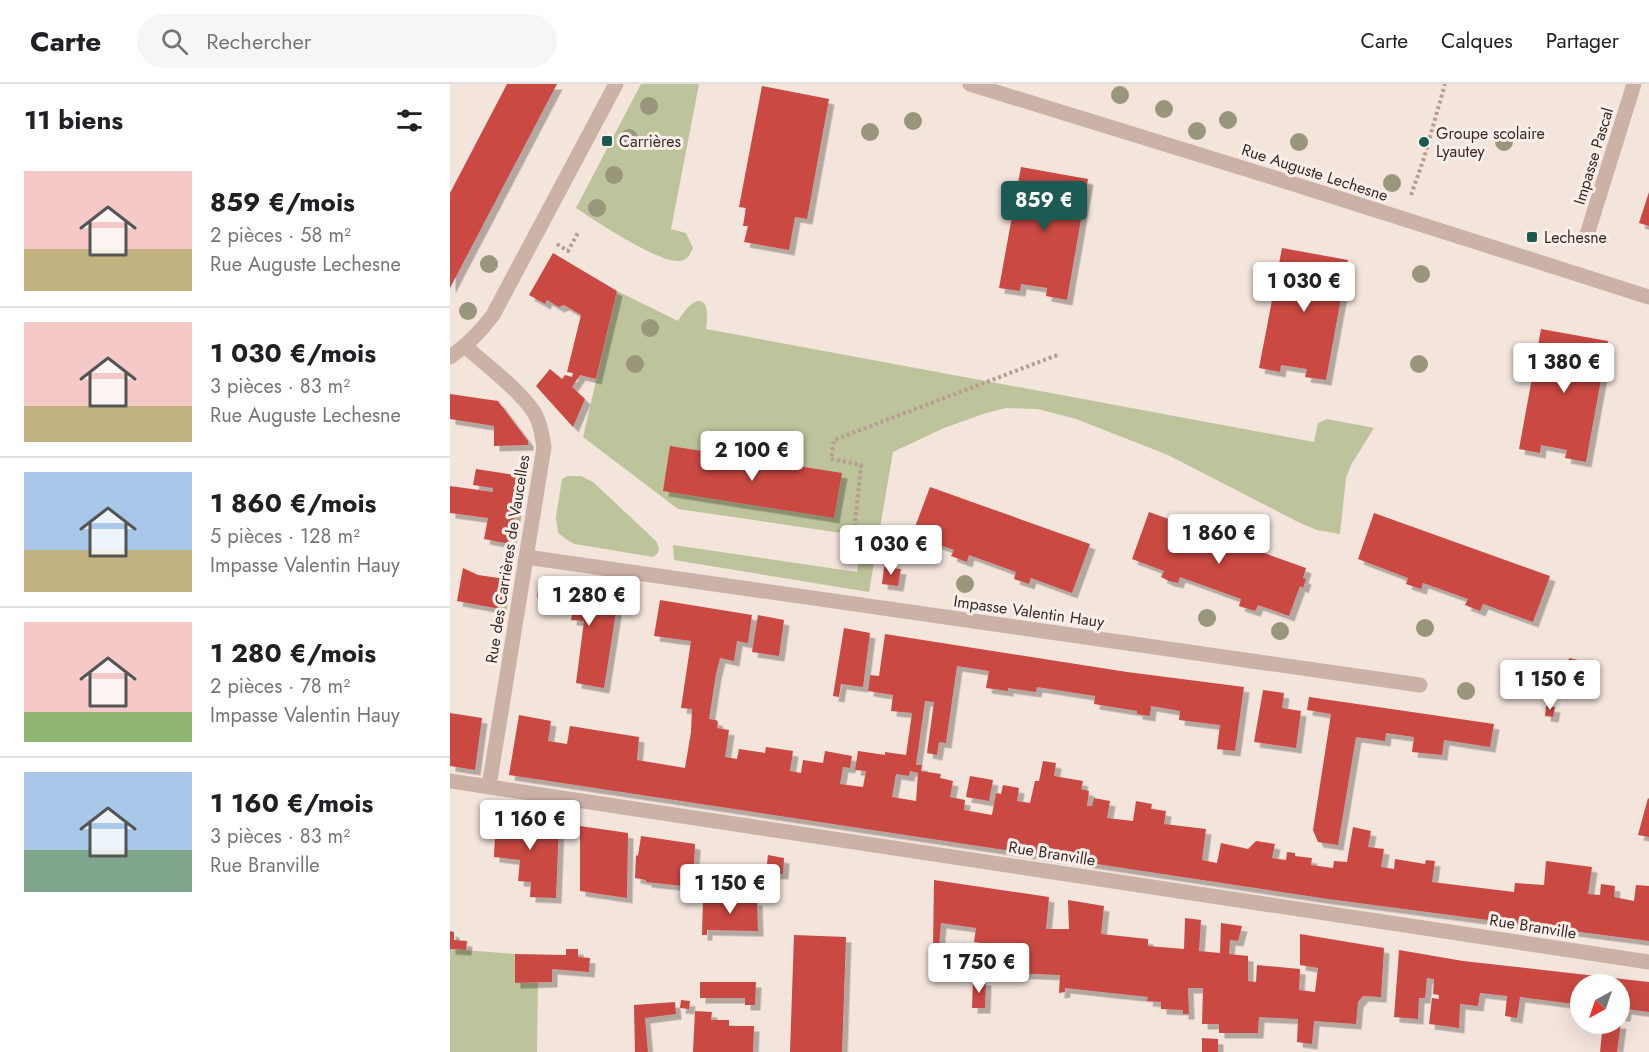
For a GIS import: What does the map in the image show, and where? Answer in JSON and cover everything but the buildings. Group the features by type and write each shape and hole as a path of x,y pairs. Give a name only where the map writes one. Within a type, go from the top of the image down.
{"street":[{"path":"450,357 466,347 493,315 616,84"},
{"name":"Rue Auguste Lechesne","path":"970,84 1286,181 1649,297"},
{"name":"Impasse Pascal","path":"1586,238 1634,84"},
{"name":"Rue des Carrières de Vaucelles","path":"466,347 525,401 536,415 544,447 489,786"},
{"name":"Impasse Valentin Hauy","path":"526,557 1420,685"},
{"name":"Rue Branville","path":"450,781 1649,962"}],"path":[{"path":"1409,199 1424,158 1445,84"},
{"path":"553,243 568,251 579,231"},
{"path":"852,550 861,465 831,459 834,440 1060,354"}],"green space":[{"path":"641,84 699,84 671,229 686,233 693,248 689,256 682,261 666,259 640,247 576,208"},
{"path":"617,291 678,321 690,305 700,301 704,303 706,309 706,329 1314,442 1318,423 1327,419 1374,428 1351,465 1346,478 1340,534 1317,530 1300,523 1168,455 1076,419 1038,409 1006,408 944,428 893,452 869,592 674,560 673,545 857,572 862,536 678,509 583,437"},
{"path":"568,476 581,476 593,482 656,541 659,548 658,553 653,557 575,544 558,533 556,517 562,479"},
{"path":"450,949 515,954 515,983 538,983 537,1052 450,1052"}],"place":[{"name":"Carrières","path":"607,141"},
{"name":"Groupe scolaire Lyautey","path":"1424,142"},
{"name":"Lechesne","path":"1532,237"}]}
